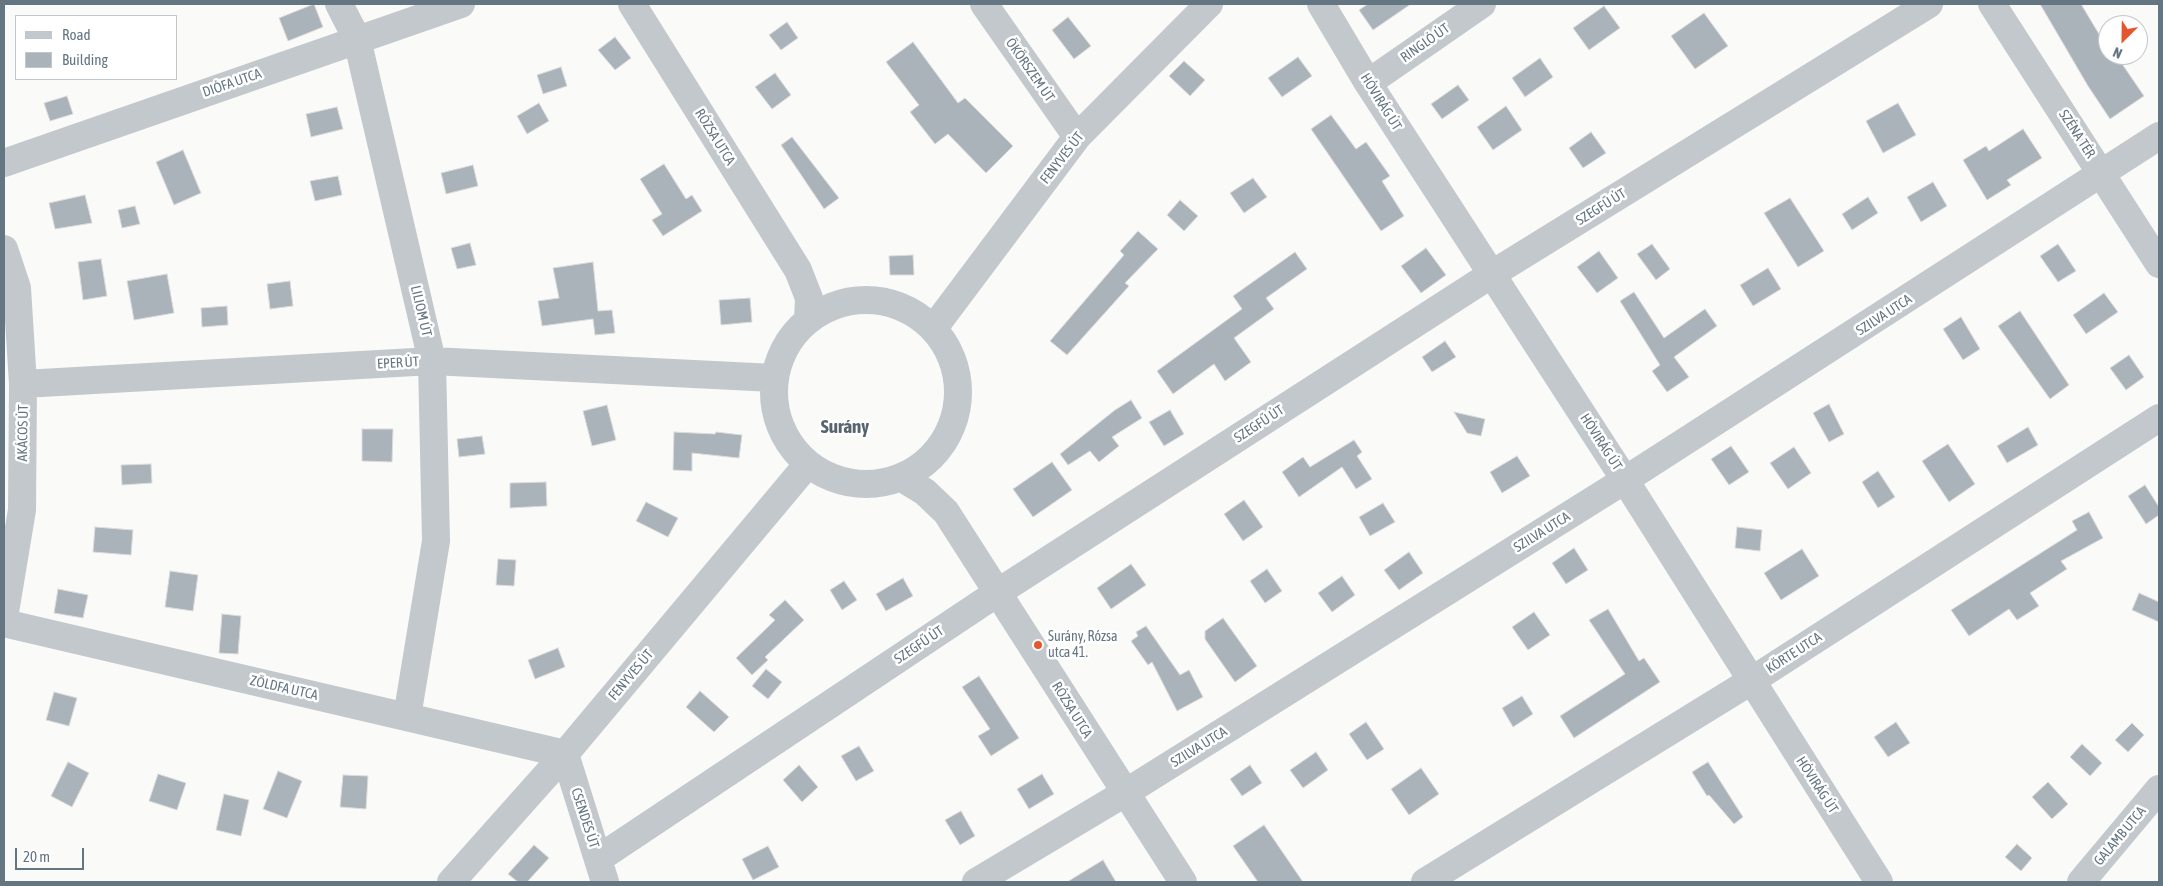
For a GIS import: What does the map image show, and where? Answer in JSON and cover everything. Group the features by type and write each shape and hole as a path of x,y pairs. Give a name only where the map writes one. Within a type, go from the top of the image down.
{"street":[{"name":"LILIOM ÚT","path":"339,4 358,39 432,361 436,541 406,717"},
{"name":"DIÓFA UTCA","path":"4,163 460,4"},
{"name":"RÓZSA UTCA","path":"632,4 798,270"},
{"name":"ÖKÖRSZEM ÚT","path":"984,4 1076,137"},
{"name":"FENYVES ÚT","path":"934,329 1076,137 1209,4"},
{"name":"HÓVIRÁG ÚT","path":"1321,4 1368,83 1625,480 1879,882"},
{"name":"RINGLÓ ÚT","path":"1368,83 1482,4"},
{"name":"SZEGFŰ ÚT","path":"602,871 997,593 1492,274 1929,4"},
{"name":"SZÉNA TÉR","path":"1992,4 2103,174 2159,264"},
{"name":"SZILVA UTCA","path":"976,882 1124,793 1625,480 2103,174 2159,136"},
{"name":"AKÁCOS ÚT","path":"4,249 17,288 23,384 22,510 4,618"},
{"path":"798,270 825,289 853,301"},
{"path":"798,270 809,298 808,320"},
{"path":"870,300 887,302 909,311 934,329 948,351 955,367 958,385 955,418 948,435 938,451 924,465 902,478 868,486 836,480 807,465 788,444 776,416 773,397 774,378 778,360 786,344 796,331 808,320 830,307 853,301 870,300"},
{"name":"EPER ÚT","path":"23,384 432,361 774,378"},
{"name":"KÖRTE UTCA","path":"1425,882 1751,681 2159,418"},
{"path":"938,451 937,475 946,512"},
{"name":"FENYVES ÚT","path":"451,882 565,754 807,465"},
{"path":"902,478 925,492 946,512"},
{"name":"RÓZSA UTCA","path":"946,512 1124,793 1183,882"},
{"name":"ZÖLDFA UTCA","path":"4,623 565,754"},
{"name":"CSENDES ÚT","path":"565,754 602,871"},
{"name":"GALAMB UTCA","path":"2081,882 2159,789"}],"building":[{"path":"314,4 323,27 288,41 279,18"},
{"path":"1368,4 1411,4 1373,30 1359,10"},
{"path":"2040,4 2081,4 2098,32 2098,65 2123,65 2144,96 2110,119 2088,86"},
{"path":"1604,6 1620,28 1589,50 1573,28"},
{"path":"1704,13 1728,46 1695,69 1671,36"},
{"path":"1068,17 1091,46 1074,59 1052,30"},
{"path":"787,22 798,38 781,50 769,35"},
{"path":"615,37 631,58 615,70 598,50"},
{"path":"913,42 958,103 965,98 1013,146 986,173 948,134 935,144 910,112 919,105 886,62"},
{"path":"1298,57 1312,76 1282,97 1268,78"},
{"path":"1540,58 1553,77 1525,97 1512,78"},
{"path":"1184,61 1205,80 1190,96 1169,76"},
{"path":"561,67 567,86 543,94 537,75"},
{"path":"775,73 791,95 772,109 755,87"},
{"path":"1458,85 1469,100 1442,119 1431,104"},
{"path":"67,96 73,114 50,121 44,103"},
{"path":"539,103 549,121 527,134 517,116"},
{"path":"1898,103 1916,135 1883,153 1866,121"},
{"path":"1506,106 1522,130 1493,150 1477,127"},
{"path":"337,107 343,129 311,137 306,114"},
{"path":"1331,115 1356,149 1366,142 1390,176 1382,181 1404,216 1381,231 1311,129"},
{"path":"2023,129 2042,158 2007,180 2011,185 1987,200 1963,160 1986,146 1989,151"},
{"path":"1591,132 1606,153 1583,168 1569,148"},
{"path":"792,137 839,198 824,209 781,145"},
{"path":"183,150 201,193 174,205 156,162"},
{"path":"664,164 686,199 692,195 702,211 663,236 652,220 662,214 640,179"},
{"path":"473,165 478,186 446,194 441,173"},
{"path":"338,176 342,195 315,201 310,181"},
{"path":"1253,178 1267,197 1244,213 1230,193"},
{"path":"1933,182 1947,206 1921,222 1907,197"},
{"path":"85,195 92,223 55,229 49,203"},
{"path":"1868,197 1878,213 1852,230 1842,214"},
{"path":"1790,198 1824,251 1798,267 1764,213"},
{"path":"1180,200 1198,216 1184,231 1167,215"},
{"path":"135,206 140,224 122,228 118,210"},
{"path":"1138,231 1158,249 1125,283 1129,286 1067,355 1050,341 1124,255 1120,251"},
{"path":"470,243 476,265 457,269 451,248"},
{"path":"1652,244 1670,269 1656,280 1637,254"},
{"path":"2058,244 2076,271 2058,282 2040,256"},
{"path":"1426,248 1446,275 1421,293 1401,266"},
{"path":"1599,251 1618,278 1597,293 1577,267"},
{"path":"1295,252 1307,269 1266,298 1274,309 1234,338 1251,362 1225,381 1214,364 1173,394 1157,371 1242,309 1233,296"},
{"path":"913,255 914,275 890,275 889,256"},
{"path":"101,259 107,296 83,300 78,262"},
{"path":"593,262 598,311 612,310 615,333 595,335 593,319 542,326 538,301 559,298 553,268"},
{"path":"1768,268 1781,289 1753,306 1740,285"},
{"path":"167,274 174,313 134,320 127,281"},
{"path":"290,281 293,306 270,309 267,284"},
{"path":"1634,292 1664,338 1705,309 1717,326 1674,357 1689,377 1667,392 1652,371 1660,365 1620,301"},
{"path":"2104,293 2118,312 2086,334 2073,315"},
{"path":"750,298 752,322 721,325 719,300"},
{"path":"227,306 228,325 202,327 201,308"},
{"path":"2020,311 2069,385 2050,399 1998,326"},
{"path":"1961,317 1980,349 1963,360 1943,329"},
{"path":"1445,341 1456,357 1432,372 1422,357"},
{"path":"2129,355 2144,377 2126,390 2110,368"},
{"path":"1131,400 1142,418 1112,437 1119,446 1099,462 1090,451 1068,465 1060,454 1115,410"},
{"path":"1829,404 1844,434 1829,442 1813,413"},
{"path":"607,405 616,440 592,446 583,411"},
{"path":"1170,410 1184,434 1164,446 1149,422"},
{"path":"1454,412 1485,419 1481,436 1467,433"},
{"path":"2028,427 2038,445 2007,463 1997,446"},
{"path":"362,429 393,429 392,462 362,461"},
{"path":"674,432 715,434 716,432 742,435 739,458 692,453 692,471 673,470"},
{"path":"482,436 485,454 459,457 457,439"},
{"path":"1354,440 1362,452 1357,456 1372,479 1356,489 1342,467 1299,497 1282,472 1303,457 1310,467"},
{"path":"1948,444 1975,484 1949,502 1922,461"},
{"path":"1731,446 1749,472 1729,485 1711,459"},
{"path":"1794,447 1811,473 1788,489 1770,463"},
{"path":"1517,456 1530,476 1502,493 1490,472"},
{"path":"1052,462 1072,490 1033,517 1013,489"},
{"path":"151,464 152,483 122,485 121,465"},
{"path":"1878,471 1895,497 1878,508 1862,482"},
{"path":"546,482 547,506 510,508 510,483"},
{"path":"2145,485 2159,507 2159,515 2146,524 2128,496"},
{"path":"1244,500 1263,527 1243,541 1224,514"},
{"path":"646,502 678,518 668,537 636,521"},
{"path":"1383,503 1395,522 1370,536 1359,517"},
{"path":"2089,512 2103,538 2061,561 2067,569 2030,593 2039,606 2017,620 2009,609 1969,636 1951,610 2077,530 2072,521"},
{"path":"95,527 133,530 131,555 93,552"},
{"path":"1737,527 1762,530 1760,551 1735,548"},
{"path":"1574,548 1588,570 1566,584 1552,563"},
{"path":"1802,549 1819,576 1781,600 1764,573"},
{"path":"1409,552 1423,573 1399,590 1384,570"},
{"path":"498,559 516,560 514,586 496,585"},
{"path":"1131,564 1146,585 1111,609 1097,588"},
{"path":"1267,569 1282,591 1265,603 1250,581"},
{"path":"170,571 198,575 193,611 165,607"},
{"path":"1342,576 1355,595 1332,612 1318,593"},
{"path":"903,578 913,596 886,611 876,594"},
{"path":"844,581 857,600 842,610 830,590"},
{"path":"58,589 88,595 83,618 54,613"},
{"path":"2139,593 2159,602 2159,622 2132,610"},
{"path":"785,600 804,620 765,657 768,660 752,675 736,658 775,620 769,615"},
{"path":"1608,609 1639,661 1644,658 1660,682 1574,738 1560,716 1625,674 1589,620"},
{"path":"1534,612 1550,635 1528,650 1512,627"},
{"path":"222,614 241,616 238,654 219,653"},
{"path":"1223,618 1257,666 1235,682 1205,639 1205,631"},
{"path":"1146,626 1180,675 1189,670 1203,697 1177,711 1152,662 1148,665 1131,641 1138,636 1136,632"},
{"path":"558,648 565,667 535,679 528,660"},
{"path":"766,669 782,682 768,699 752,686"},
{"path":"979,676 1019,738 991,756 978,736 990,729 962,687"},
{"path":"700,691 729,717 714,732 686,707"},
{"path":"54,692 77,698 69,726 46,720"},
{"path":"1522,696 1533,714 1513,727 1502,708"},
{"path":"1366,722 1384,749 1367,760 1349,734"},
{"path":"1896,722 1910,743 1888,757 1874,737"},
{"path":"2132,723 2144,735 2128,752 2115,740"},
{"path":"2082,744 2102,763 2090,776 2070,757"},
{"path":"859,746 874,771 856,781 841,756"},
{"path":"1316,752 1328,770 1303,788 1290,770"},
{"path":"68,762 89,773 72,807 51,796"},
{"path":"1708,762 1743,817 1734,824 1709,795 1707,796 1692,772"},
{"path":"799,765 818,787 802,802 783,780"},
{"path":"1250,765 1262,783 1242,796 1230,779"},
{"path":"1421,768 1439,794 1409,815 1391,789"},
{"path":"278,771 302,781 287,818 263,809"},
{"path":"158,774 186,783 177,810 149,801"},
{"path":"1042,774 1054,794 1029,809 1017,789"},
{"path":"343,775 368,776 366,809 340,807"},
{"path":"2048,782 2068,804 2052,819 2032,797"},
{"path":"224,794 249,800 241,836 216,830"},
{"path":"961,811 975,836 960,845 945,820"},
{"path":"1264,825 1303,882 1258,882 1233,846"},
{"path":"2017,844 2032,858 2021,871 2005,857"},
{"path":"534,845 549,858 527,882 518,882 508,874"},
{"path":"768,846 779,867 753,880 742,859"},
{"path":"1103,860 1116,882 1067,882"}],"place":[{"name":"Surány, Rózsa utca 41.","path":"1038,645"}],"district":[{"name":"Surány","path":"845,427"}]}
